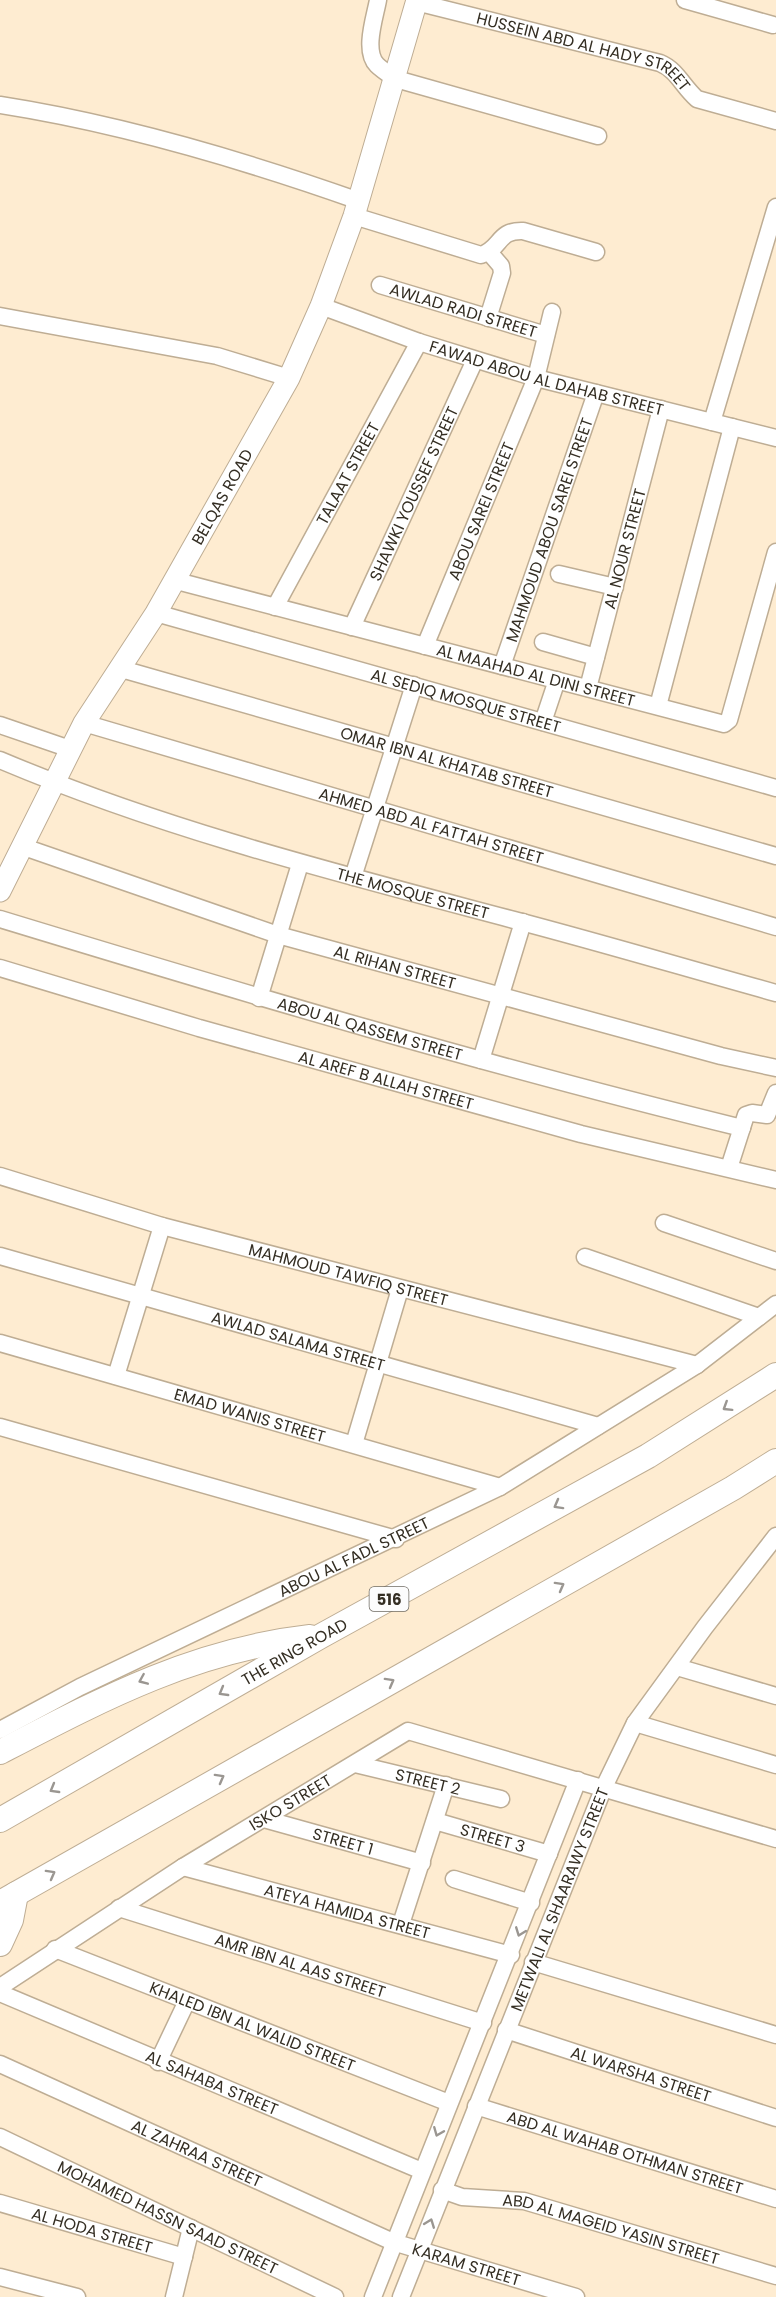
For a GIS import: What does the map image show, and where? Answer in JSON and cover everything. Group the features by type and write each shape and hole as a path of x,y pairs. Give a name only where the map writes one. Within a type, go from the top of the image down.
{"highway":[{"name":"THE RING ROAD","path":"0,1820 321,1636 648,1456 776,1376"},
{"path":"0,1944 11,1920 8,1899 733,1488 776,1461"},
{"path":"0,1752 117,1691 173,1668 251,1646 321,1636"}],"main road":[{"name":"BELQAS ROAD","path":"0,891 84,723 156,612 289,378 321,306 357,208 417,1"}],"street":[{"path":"378,0 371,39 372,55 375,64 396,79 598,136"},
{"path":"685,0 773,25"},
{"name":"HUSSEIN ABD AL HADY STREET","path":"417,1 660,63 674,70 687,91 697,99 776,121"},
{"path":"0,105 115,127 357,208 481,255 489,252 503,235 513,230 596,252"},
{"path":"712,422 776,207"},
{"path":"488,318 502,273 501,266 489,252"},
{"name":"AWLAD RADI STREET","path":"380,285 546,335"},
{"name":"FAWAD ABOU AL DAHAB STREET","path":"321,306 419,342 536,378 776,438"},
{"name":"ABOU SAREI STREET","path":"425,646 536,378 552,312"},
{"path":"0,316 217,356 289,378"},
{"name":"TALAAT STREET","path":"275,607 419,342"},
{"name":"SHAWKI YOUSSEF STREET","path":"352,627 475,360"},
{"name":"MAHMOUD ABOU SAREI STREET","path":"502,666 596,393"},
{"name":"AL NOUR STREET","path":"588,688 661,410"},
{"path":"658,706 732,427"},
{"name":"AL MAAHAD AL DINI STREET","path":"173,580 728,723 776,552"},
{"path":"559,574 615,587"},
{"name":"AL SEDIQ MOSQUE STREET","path":"156,612 776,788"},
{"path":"543,642 596,657"},
{"name":"OMAR IBN AL KHATAB STREET","path":"118,668 776,856"},
{"path":"543,722 557,680"},
{"path":"352,877 414,685"},
{"name":"AHMED ABD AL FATTAH STREET","path":"84,723 776,927"},
{"path":"0,725 70,748"},
{"name":"THE MOSQUE STREET","path":"0,760 53,782 300,864 523,922 776,993"},
{"name":"AL RIHAN STREET","path":"21,846 278,935 722,1056 776,1068"},
{"path":"259,998 300,864"},
{"name":"ABOU AL QASSEM STREET","path":"0,919 259,998 600,1094 742,1128"},
{"path":"481,1060 523,922"},
{"name":"AL AREF B ALLAH STREET","path":"0,968 199,1028 581,1134 776,1180"},
{"path":"729,1168 748,1114 767,1116 776,1093"},
{"name":"MAHMOUD TAWFIQ STREET","path":"0,1176 162,1226 400,1290 697,1365"},
{"path":"664,1223 776,1261"},
{"path":"116,1376 162,1226"},
{"name":"AWLAD SALAMA STREET","path":"0,1256 598,1426"},
{"path":"585,1257 759,1317"},
{"path":"354,1444 400,1290"},
{"name":"ABOU AL FADL STREET","path":"0,1730 80,1687 261,1599 396,1539 500,1488 697,1365 776,1304"},
{"name":"EMAD WANIS STREET","path":"0,1343 500,1488"},
{"path":"0,1427 396,1539"},
{"name":"METWALI AL SHAARAWY STREET","path":"401,2297 604,1787 635,1723 676,1667 770,1554 776,1536"},
{"path":"676,1667 776,1696"},
{"path":"635,1723 776,1765"},
{"name":"ISKO STREET","path":"0,1987 183,1867 408,1731 776,1839"},
{"name":"STREET 2","path":"356,1764 501,1799"},
{"name":"METWALI AL SHAARAWY STREET","path":"373,2297 449,2103 511,1955 578,1780"},
{"path":"401,1924 446,1785"},
{"name":"STREET 1","path":"264,1819 422,1863"},
{"name":"STREET 3","path":"435,1821 549,1854"},
{"name":"ATEYA HAMIDA STREET","path":"183,1867 511,1955"},
{"path":"454,1879 531,1902"},
{"name":"AMR IBN AL AAS STREET","path":"119,1908 483,2023"},
{"name":"KHALED IBN AL WALID STREET","path":"55,1949 449,2103"},
{"path":"533,1962 776,2035"},
{"name":"AL SAHABA STREET","path":"0,1993 158,2062 422,2171"},
{"path":"158,2062 187,2001"},
{"name":"AL WARSHA STREET","path":"506,2030 776,2118"},
{"name":"AL ZAHRAA STREET","path":"0,2064 393,2242"},
{"name":"ABD AL WAHAB OTHMAN STREET","path":"476,2106 776,2199"},
{"name":"MOHAMED HASSN SAAD STREET","path":"0,2137 335,2297"},
{"name":"ABD AL MAGEID YASIN STREET","path":"442,2190 462,2197 524,2201 776,2276"},
{"name":"AL HODA STREET","path":"0,2203 184,2257"},
{"path":"174,2297 191,2228"},
{"name":"KARAM STREET","path":"393,2242 576,2297"},
{"path":"0,2277 77,2297"}]}
